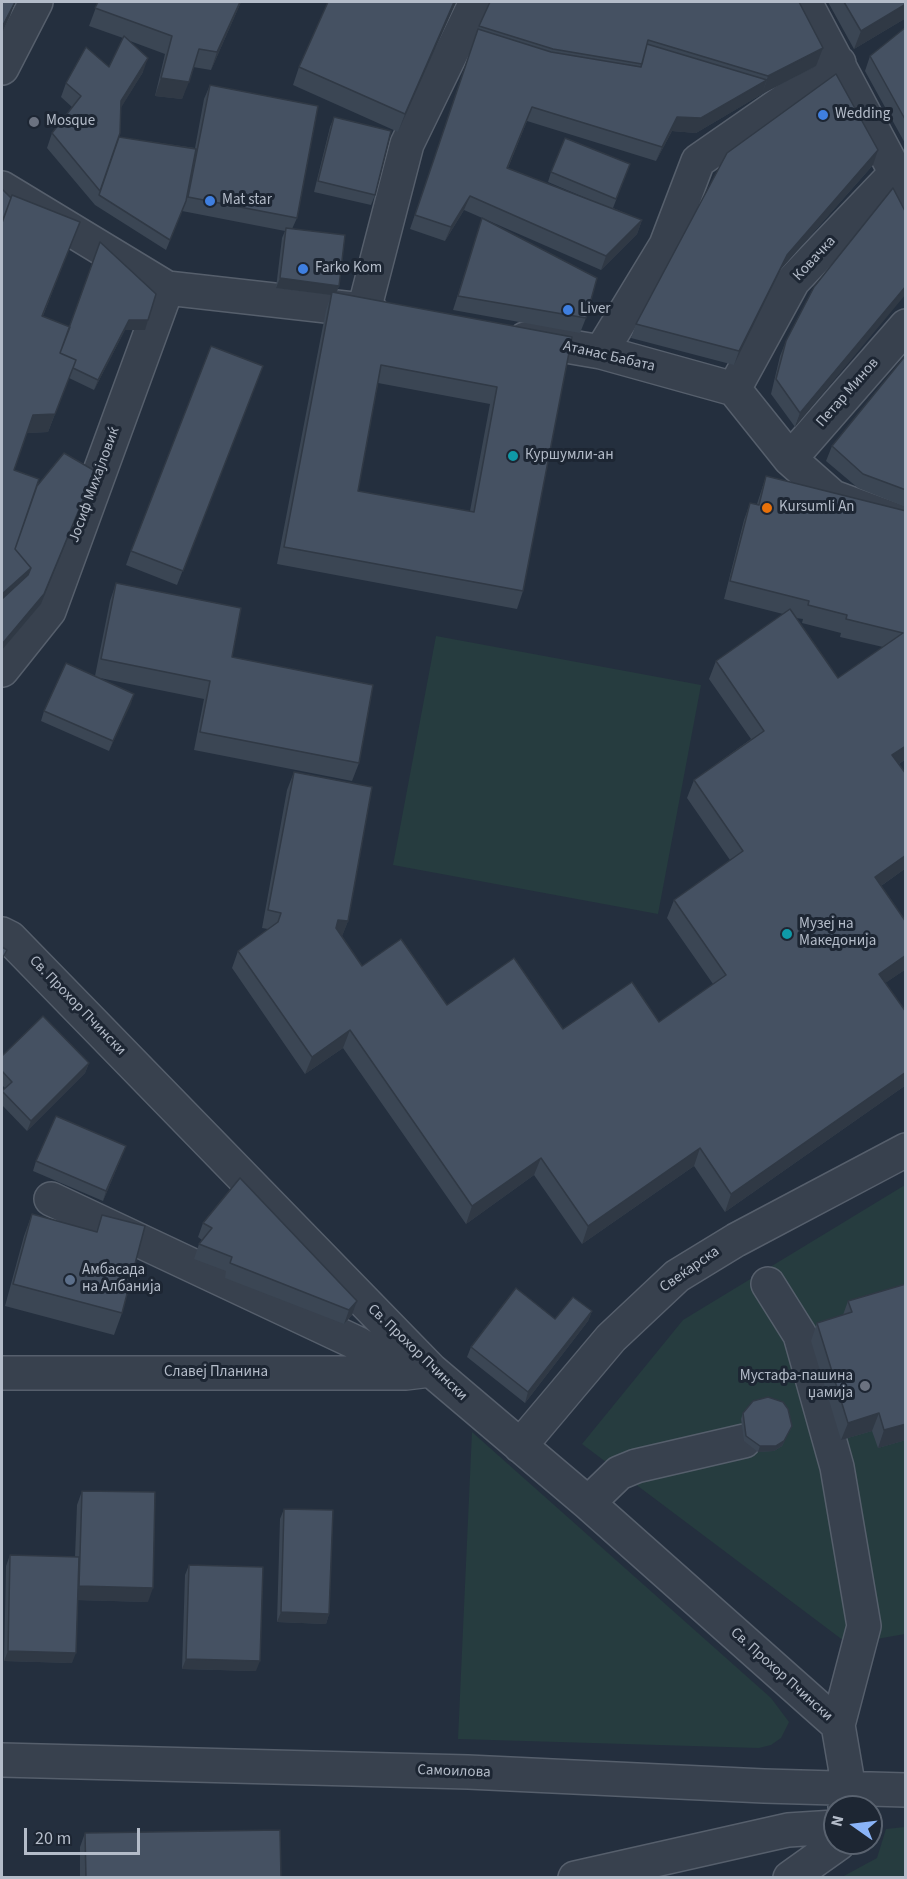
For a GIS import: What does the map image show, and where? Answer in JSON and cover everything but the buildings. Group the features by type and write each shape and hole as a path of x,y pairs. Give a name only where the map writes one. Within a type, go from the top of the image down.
{"street":[{"path":"2,68 36,2"},
{"path":"364,310 407,144 476,2"},
{"path":"805,2 901,183"},
{"path":"601,352 666,245 698,161 839,63"},
{"name":"Ковачка","path":"734,389 793,281 901,183"},
{"path":"2,188 167,288 364,310 398,316"},
{"name":"Јосиф Михајловиќ","path":"2,669 49,611 167,288"},
{"name":"Петар Минов","path":"790,459 906,326"},
{"name":"Атанас Бабата","path":"499,334 601,352 734,389"},
{"path":"734,389 790,459 833,497 906,524"},
{"name":"Св. Прохор Пчински","path":"4,930 418,1371 520,1446 588,1503 838,1725 847,1795"},
{"name":"Свеќарска","path":"520,1446 637,1310 677,1276 752,1262 906,1150"},
{"path":"51,1199 418,1371"},
{"path":"752,1262 800,1335 837,1467 864,1626 838,1725"},
{"name":"Славеј Планина","path":"2,1373 418,1371"},
{"path":"588,1503 619,1473 636,1466 744,1441"},
{"name":"Самоилова","path":"2,1761 468,1772 823,1796"},
{"name":"Самоилова","path":"869,1795 906,1790"},
{"path":"575,1878 788,1830 823,1828"},
{"path":"790,1878 823,1854"}],"green space":[{"path":"436,636 701,685 658,914 393,865"},
{"path":"905,1185 905,1634 848,1644 582,1444 683,1320"},
{"path":"472,1432 771,1698 789,1722 781,1738 771,1745 759,1748 458,1739"},
{"path":"905,1827 905,1877 842,1877 877,1858 878,1855 883,1855 883,1839 886,1829"}],"place":[{"name":"Wedding","path":"823,115"},
{"name":"Mosque","path":"34,122"},
{"name":"Mat star","path":"210,201"},
{"name":"Farko Kom","path":"303,269"},
{"name":"Liver","path":"568,310"},
{"name":"Куршумли-ан","path":"513,456"},
{"name":"Kursumli An","path":"767,508"},
{"name":"Музеј на Македонија","path":"787,934"},
{"name":"Амбасада на Албанија","path":"70,1280"},
{"name":"Мустафа-пашина џамија","path":"865,1386"}]}
